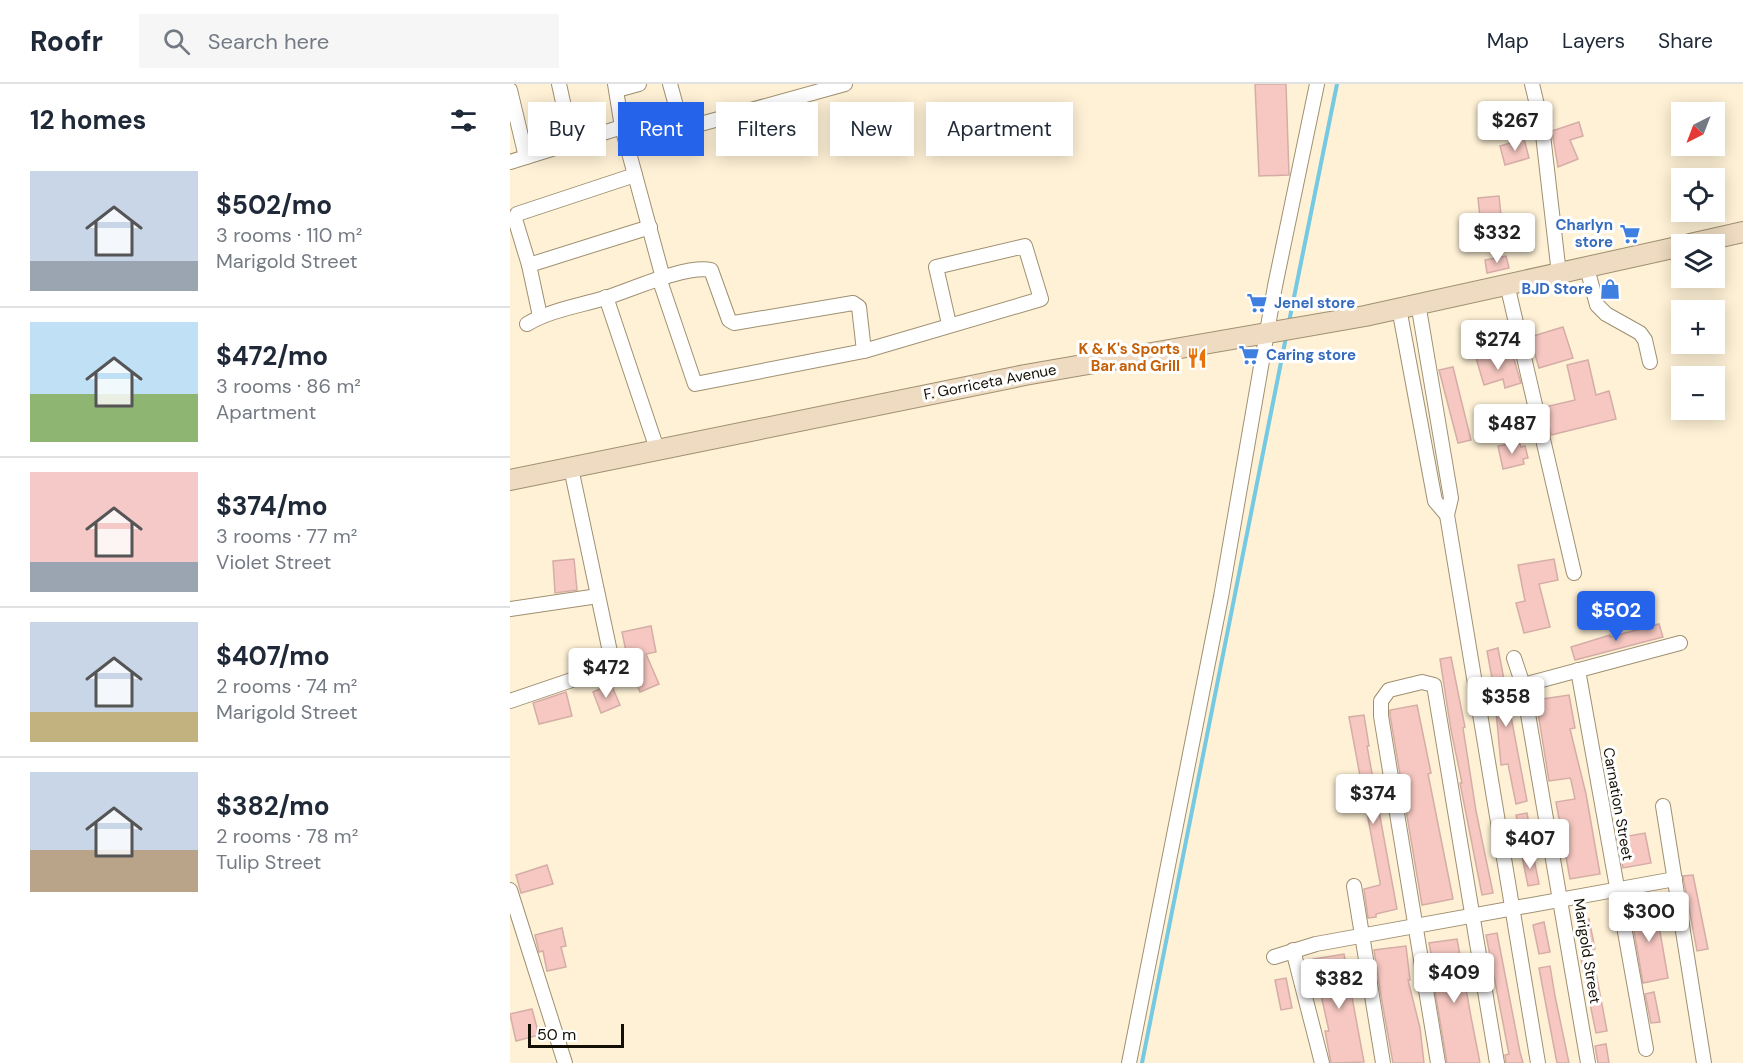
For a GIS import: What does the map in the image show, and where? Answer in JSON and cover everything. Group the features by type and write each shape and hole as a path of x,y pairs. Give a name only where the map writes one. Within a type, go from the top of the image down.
{"main road":[{"path":"1725,236 1743,232"},
{"name":"F. Gorriceta Avenue","path":"510,480 1025,375 1408,305 1671,249"}],"street":[{"path":"559,84 563,102"},
{"path":"618,102 616,87 639,84"},
{"path":"670,84 681,124 686,128 844,84"},
{"path":"1129,1063 1223,585 1266,332 1317,84"},
{"path":"1532,84 1542,126 1559,274"},
{"path":"510,90 526,157"},
{"path":"510,162 529,156"},
{"path":"630,156 650,227 661,278 695,384 864,351 1041,298 1025,246 936,267 950,324"},
{"path":"540,316 529,265 515,219 517,214 635,175"},
{"path":"529,265 650,227"},
{"path":"527,324 540,316 661,278 703,268 711,270 729,320 734,323 853,303 859,307 864,351"},
{"path":"1587,268 1597,305 1606,314 1640,333 1645,340 1650,362"},
{"path":"1507,284 1574,573"},
{"path":"606,297 657,449"},
{"path":"1408,305 1451,498 1446,514 1538,1063"},
{"path":"510,700 613,666 571,468"},
{"path":"510,609 598,596"},
{"path":"1523,685 1680,643"},
{"name":"Marigold Street","path":"1514,658 1523,685 1562,900 1588,1063"},
{"name":"Carnation Street","path":"1578,670 1646,1049"},
{"path":"1438,1063 1414,927 1380,706 1382,698 1389,690 1422,682 1434,685 1497,1063"},
{"path":"1663,806 1704,1063"},
{"path":"1274,957 1293,950 1363,936 1675,879"},
{"path":"1354,886 1383,1063"},
{"path":"510,890 565,1063"},
{"path":"1293,950 1322,1063"}],"building":[{"path":"1255,84 1286,84 1289,175 1259,176"},
{"path":"1579,122 1583,136 1570,140 1578,159 1558,167 1552,131"},
{"path":"1524,139 1529,158 1505,165 1500,146"},
{"path":"1499,196 1502,225 1481,227 1478,198"},
{"path":"1506,256 1509,268 1487,273 1485,260"},
{"path":"1563,327 1573,358 1539,368 1530,337"},
{"path":"1491,353 1494,362 1513,356 1521,383 1505,388 1503,379 1484,385 1476,358"},
{"path":"1588,360 1596,395 1609,391 1616,419 1551,435 1545,407 1575,400 1567,365"},
{"path":"1453,367 1471,440 1458,443 1439,370"},
{"path":"1519,442 1521,447 1525,446 1528,458 1523,459 1524,464 1503,469 1498,446"},
{"path":"574,559 577,590 555,593 553,561"},
{"path":"1554,559 1558,580 1539,584 1550,627 1524,633 1516,603 1525,601 1518,565"},
{"path":"1659,624 1663,637 1575,660 1571,647"},
{"path":"651,626 656,652 646,654 659,684 640,692 629,666 622,632"},
{"path":"1498,648 1527,801 1516,804 1508,764 1501,765 1494,689 1487,651"},
{"path":"1451,657 1465,727 1463,728 1476,811 1493,893 1482,895 1460,783 1462,783 1440,659"},
{"path":"611,684 620,705 601,713 593,692"},
{"path":"566,692 572,716 539,724 533,703"},
{"path":"1569,695 1575,728 1570,729 1586,794 1600,874 1570,879 1556,802 1575,799 1570,778 1549,781 1536,700"},
{"path":"1417,705 1453,899 1422,905 1390,715 1390,710"},
{"path":"1364,715 1369,746 1367,746 1397,909 1368,918 1364,889 1380,885 1380,882 1349,717"},
{"path":"1527,813 1532,842 1522,844 1516,815"},
{"path":"1645,833 1651,863 1623,868 1617,838"},
{"path":"1533,854 1539,884 1528,886 1522,856"},
{"path":"547,865 553,884 521,893 516,875"},
{"path":"1693,875 1708,949 1697,951 1683,876"},
{"path":"1655,903 1668,978 1643,983 1630,908"},
{"path":"1589,919 1595,949 1584,951 1578,922"},
{"path":"1544,922 1550,952 1539,954 1533,925"},
{"path":"562,928 566,946 561,947 566,967 547,971 543,951 539,952 535,935"},
{"path":"1497,933 1523,1063 1506,1063 1505,1055 1509,1054 1486,935"},
{"path":"1457,939 1480,1063 1447,1063 1435,991 1438,990 1429,943"},
{"path":"1406,946 1410,980 1408,980 1420,1028 1424,1063 1393,1063 1381,996 1374,950"},
{"path":"1344,954 1364,1062 1331,1063 1325,1031 1329,1031 1313,959"},
{"path":"1593,957 1607,1031 1596,1033 1581,959"},
{"path":"1550,966 1569,1063 1557,1063 1539,968"},
{"path":"1286,978 1292,1008 1281,1010 1275,980"},
{"path":"1654,992 1660,1022 1651,1023 1645,994"},
{"path":"532,1009 539,1035 516,1041 510,1014"},
{"path":"1606,1044 1609,1063 1598,1063 1595,1046"}],"waterway":[{"path":"1289,322 1337,84"},
{"path":"1142,1063 1286,337"}],"place":[{"name":"Charlyn store","path":"1630,234"},
{"name":"BJD Store","path":"1610,289"},
{"name":"Jenel store","path":"1257,303"},
{"name":"Caring store","path":"1249,355"},
{"name":"K & K's Sports Bar and Grill","path":"1197,358"}]}
